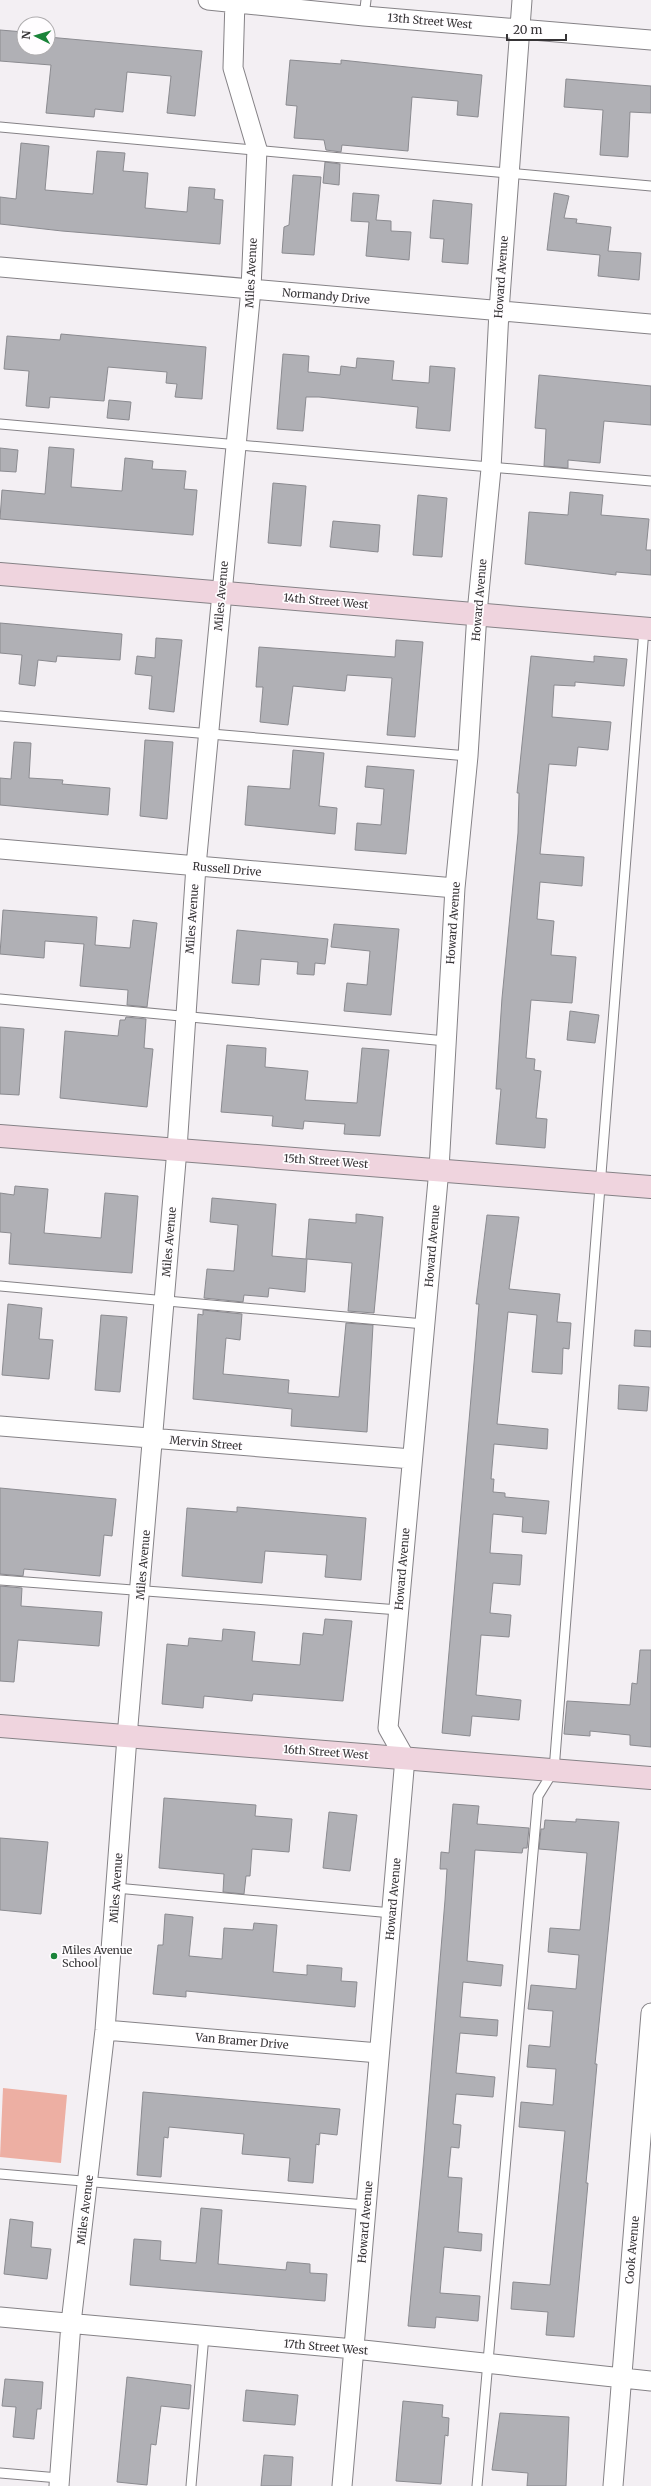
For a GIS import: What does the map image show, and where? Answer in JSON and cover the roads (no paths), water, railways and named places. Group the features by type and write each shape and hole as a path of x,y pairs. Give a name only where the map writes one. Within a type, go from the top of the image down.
{"street":[{"name":"13th Street West","path":"208,0 365,8 520,29 651,40"},
{"name":"Howard Avenue","path":"342,2486 405,1758 388,1728 439,1169 455,888 468,756 477,613 491,469 508,174 522,0"},
{"name":"Miles Avenue","path":"59,2482 72,2323 105,2030 127,1737 154,1439 177,1149 196,866 251,289 257,149 233,68 235,1"},
{"name":"Normandy Drive","path":"0,267 651,324"},
{"name":"14th Street West","path":"0,574 477,613 647,629"},
{"name":"Russell Drive","path":"0,849 455,888"},
{"name":"15th Street West","path":"0,1136 439,1169 651,1187"},
{"name":"Mervin Street","path":"0,1426 412,1459"},
{"name":"16th Street West","path":"0,1726 651,1778"},
{"name":"Cook Avenue","path":"613,2486 651,2013"},
{"name":"Van Bramer Drive","path":"105,2030 379,2053"},
{"name":"17th Street West","path":"0,2317 354,2349 651,2381"}],"lane":[{"path":"0,127 257,149 508,174 651,186"},
{"path":"0,424 491,469 651,481"},
{"path":"477,2486 538,1796 554,1770 600,1182 647,629"},
{"path":"0,716 468,756"},
{"path":"0,999 186,1015 446,1041"},
{"path":"0,1286 424,1324"},
{"path":"0,1580 399,1610"},
{"path":"116,1888 392,1913"},
{"path":"0,2174 366,2205"},
{"path":"191,2486 204,2335"},
{"path":"0,2473 59,2482"}],"place":[{"name":"Miles Avenue School","path":"54,1956"}]}
